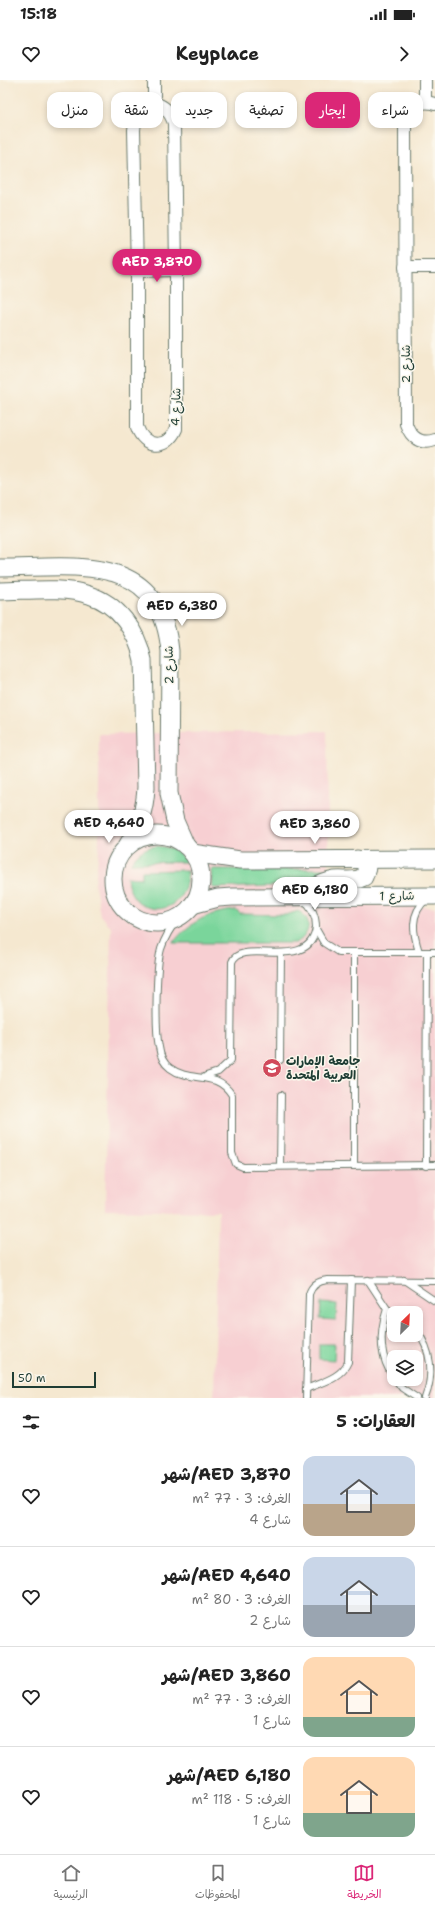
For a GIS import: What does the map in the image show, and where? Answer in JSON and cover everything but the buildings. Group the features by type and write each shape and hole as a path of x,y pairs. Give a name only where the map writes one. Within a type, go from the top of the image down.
{"street":[{"path":"154,80 154,92"},
{"name":"شارع 2","path":"425,80 430,103 417,104 412,108 405,119 406,424 413,437 419,441 426,442 435,440"},
{"name":"شارع 4","path":"135,128 137,427 143,439 156,444 169,440 176,429 174,123 167,109 163,106"},
{"path":"405,267 435,266"},
{"path":"137,270 176,270"},
{"name":"شارع 2","path":"0,568 91,568 108,570 129,579 152,598 162,615 168,630 170,651 169,793 175,821 189,849"},
{"name":"شارع 2","path":"0,591 74,591 89,595 103,602 123,618 136,638 143,660 145,800 139,824 127,846"},
{"path":"189,849 199,867 201,882 192,905 179,917 164,922 148,922 133,916 122,906 114,892 112,876 116,862 127,846 143,837 161,835 170,837 189,849 240,860 435,859"},
{"path":"297,896 322,884 335,880 357,880 364,877 367,868 364,862 357,860"},
{"name":"شارع 1","path":"192,905 218,898 232,897 433,896"}],"lane":[{"path":"297,896 310,907 314,914 316,929 321,940 330,948 338,952 435,952"},
{"path":"419,952 413,932 413,921 417,911 423,903 433,896"},
{"path":"179,917 168,932 159,958 158,1046 163,1059 170,1068 188,1076 203,1077 223,1084 232,1095 232,1153 234,1161 243,1167 435,1166"},
{"path":"203,1077 218,1072 231,1060 233,958 241,953 281,953 295,951 306,945 311,940 316,929"},
{"path":"426,1166 427,952"},
{"path":"280,1060 281,953"},
{"path":"354,953 354,1166"},
{"path":"280,1166 281,1095"},
{"path":"306,1398 308,1299 311,1289 322,1280 435,1281"},
{"path":"306,1389 337,1376 342,1372 348,1362 351,1280"},
{"path":"368,1280 387,1309 381,1337 382,1351 387,1366"},
{"path":"404,1280 435,1301"},
{"path":"423,1342 430,1361 431,1375 429,1388 425,1398"},
{"path":"400,1386 417,1398"}],"shaded area":[{"name":"جامعة الإمارات العربية المتحدة","path":"327,731 329,905 413,905 435,908 435,1398 214,1398 218,1211 105,1209 111,928 100,915 95,884 99,850 99,734"}],"green space":[{"path":"157,846 174,850 186,862 131,863 142,851"},
{"path":"211,869 329,869 329,876 318,876 314,880 301,885 212,888"},
{"path":"187,870 185,886 179,898 170,906 159,909 148,907 138,902 131,891 127,877 142,878 142,871"},
{"path":"236,910 240,914 286,915 298,911 306,918 308,923 307,932 295,943 173,943 186,929 200,919 217,913"},
{"path":"321,1303 337,1304 336,1320 320,1319"},
{"path":"319,1344 335,1344 334,1360 319,1359"}],"place":[{"name":"جامعة الإمارات العربية المتحدة","path":"272,1068"}]}
